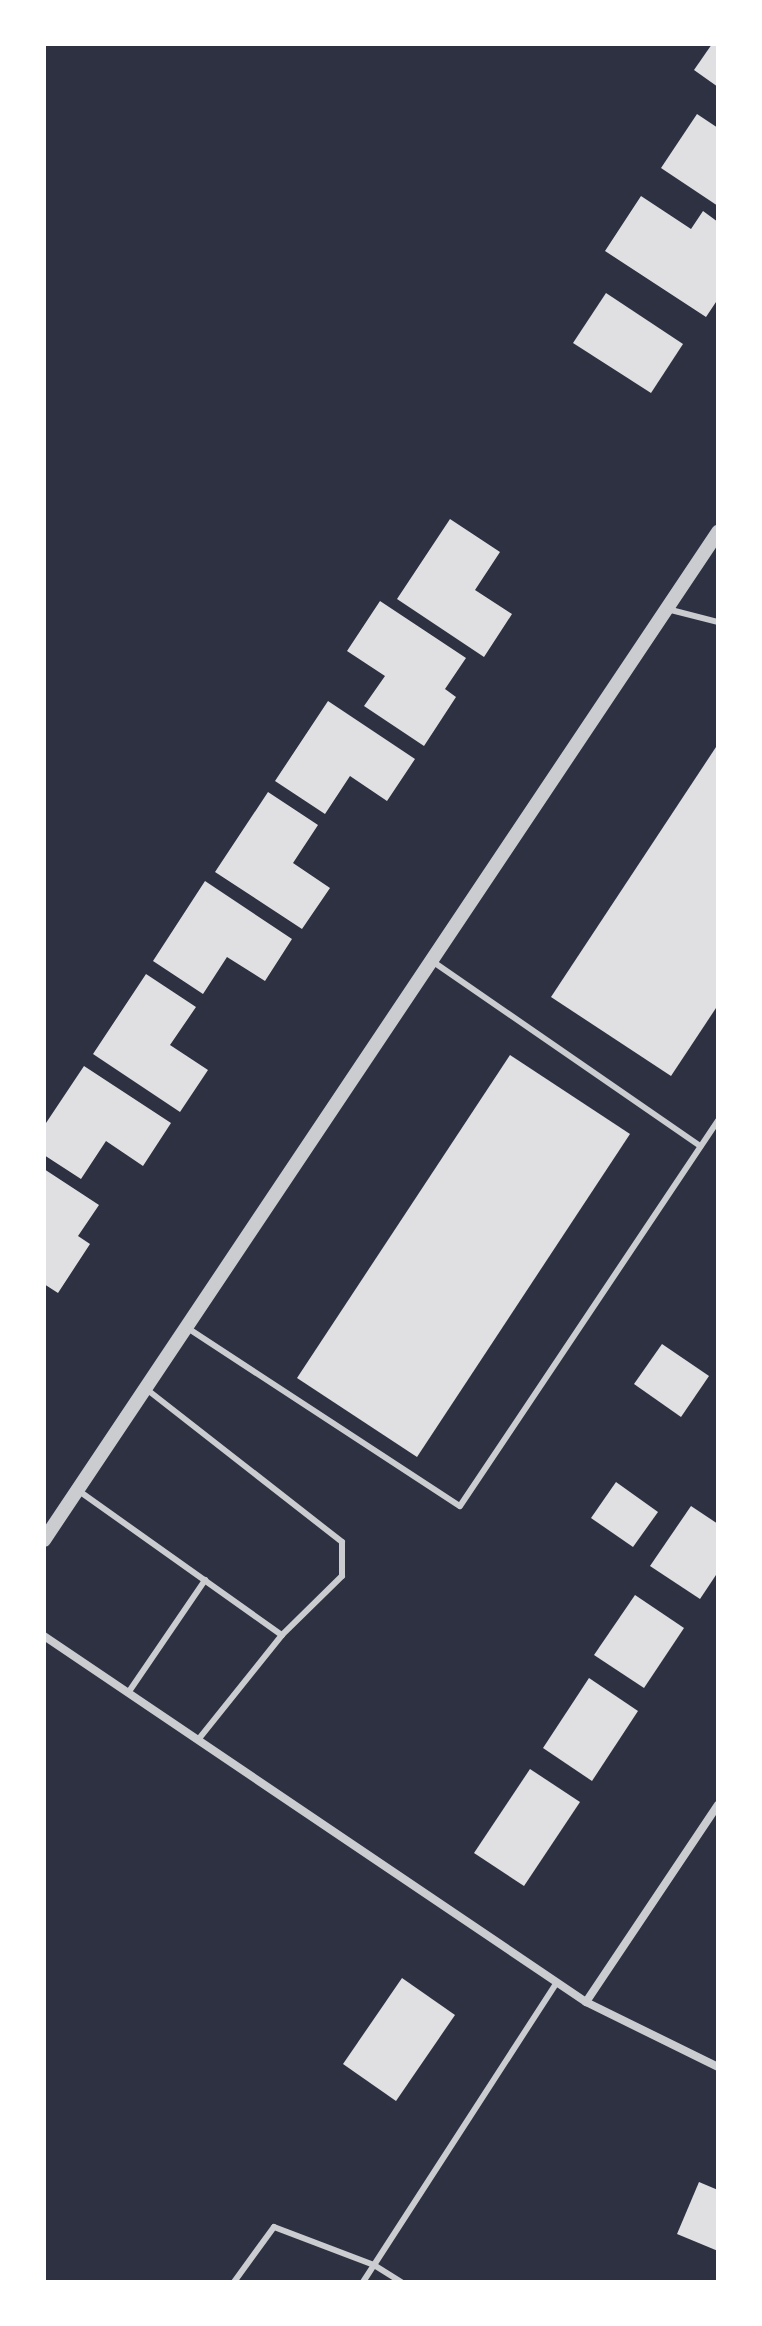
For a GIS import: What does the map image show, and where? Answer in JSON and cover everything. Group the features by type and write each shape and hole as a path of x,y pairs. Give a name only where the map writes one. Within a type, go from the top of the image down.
{"street":[{"path":"44,1540 718,532"},
{"path":"44,1636 586,2002 718,2067"},
{"path":"586,2002 718,1805"}],"lane":[{"path":"667,608 718,622"},
{"path":"432,961 700,1146"},
{"path":"186,1327 460,1506 718,1120"},
{"path":"145,1388 342,1542 342,1576 282,1635 198,1740"},
{"path":"77,1490 282,1635"},
{"path":"128,1693 205,1580"},
{"path":"363,2282 557,1982"},
{"path":"234,2282 274,2227 374,2265 401,2282"}],"building":[{"path":"712,44 718,44 718,87 694,70"},
{"path":"697,114 718,128 718,206 661,168"},
{"path":"641,196 691,229 703,211 718,222 718,299 706,317 605,251"},
{"path":"606,293 683,344 651,393 573,343"},
{"path":"450,519 500,552 475,590 512,614 484,657 397,599"},
{"path":"380,601 466,658 445,689 456,697 424,746 364,706 385,676 347,651"},
{"path":"328,701 415,759 387,801 350,776 325,814 275,781"},
{"path":"718,744 718,1005 671,1076 551,997"},
{"path":"268,792 318,825 293,863 330,888 302,929 215,872"},
{"path":"205,881 292,939 265,981 227,957 203,994 153,961"},
{"path":"146,974 196,1007 170,1045 208,1070 180,1112 93,1054"},
{"path":"510,1055 630,1134 417,1457 297,1378"},
{"path":"84,1066 171,1123 143,1166 106,1141 81,1179 44,1155 44,1126"},
{"path":"44,1169 99,1205 78,1236 90,1244 58,1293 44,1284"},
{"path":"662,1344 709,1376 681,1417 634,1384"},
{"path":"616,1482 658,1512 633,1547 591,1518"},
{"path":"691,1506 718,1524 718,1572 700,1599 650,1566"},
{"path":"635,1595 684,1628 644,1688 594,1655"},
{"path":"589,1678 638,1711 592,1781 543,1748"},
{"path":"530,1769 580,1802 524,1886 474,1853"},
{"path":"402,1978 455,2015 396,2101 343,2064"},
{"path":"699,2182 718,2190 718,2251 677,2234"}]}
